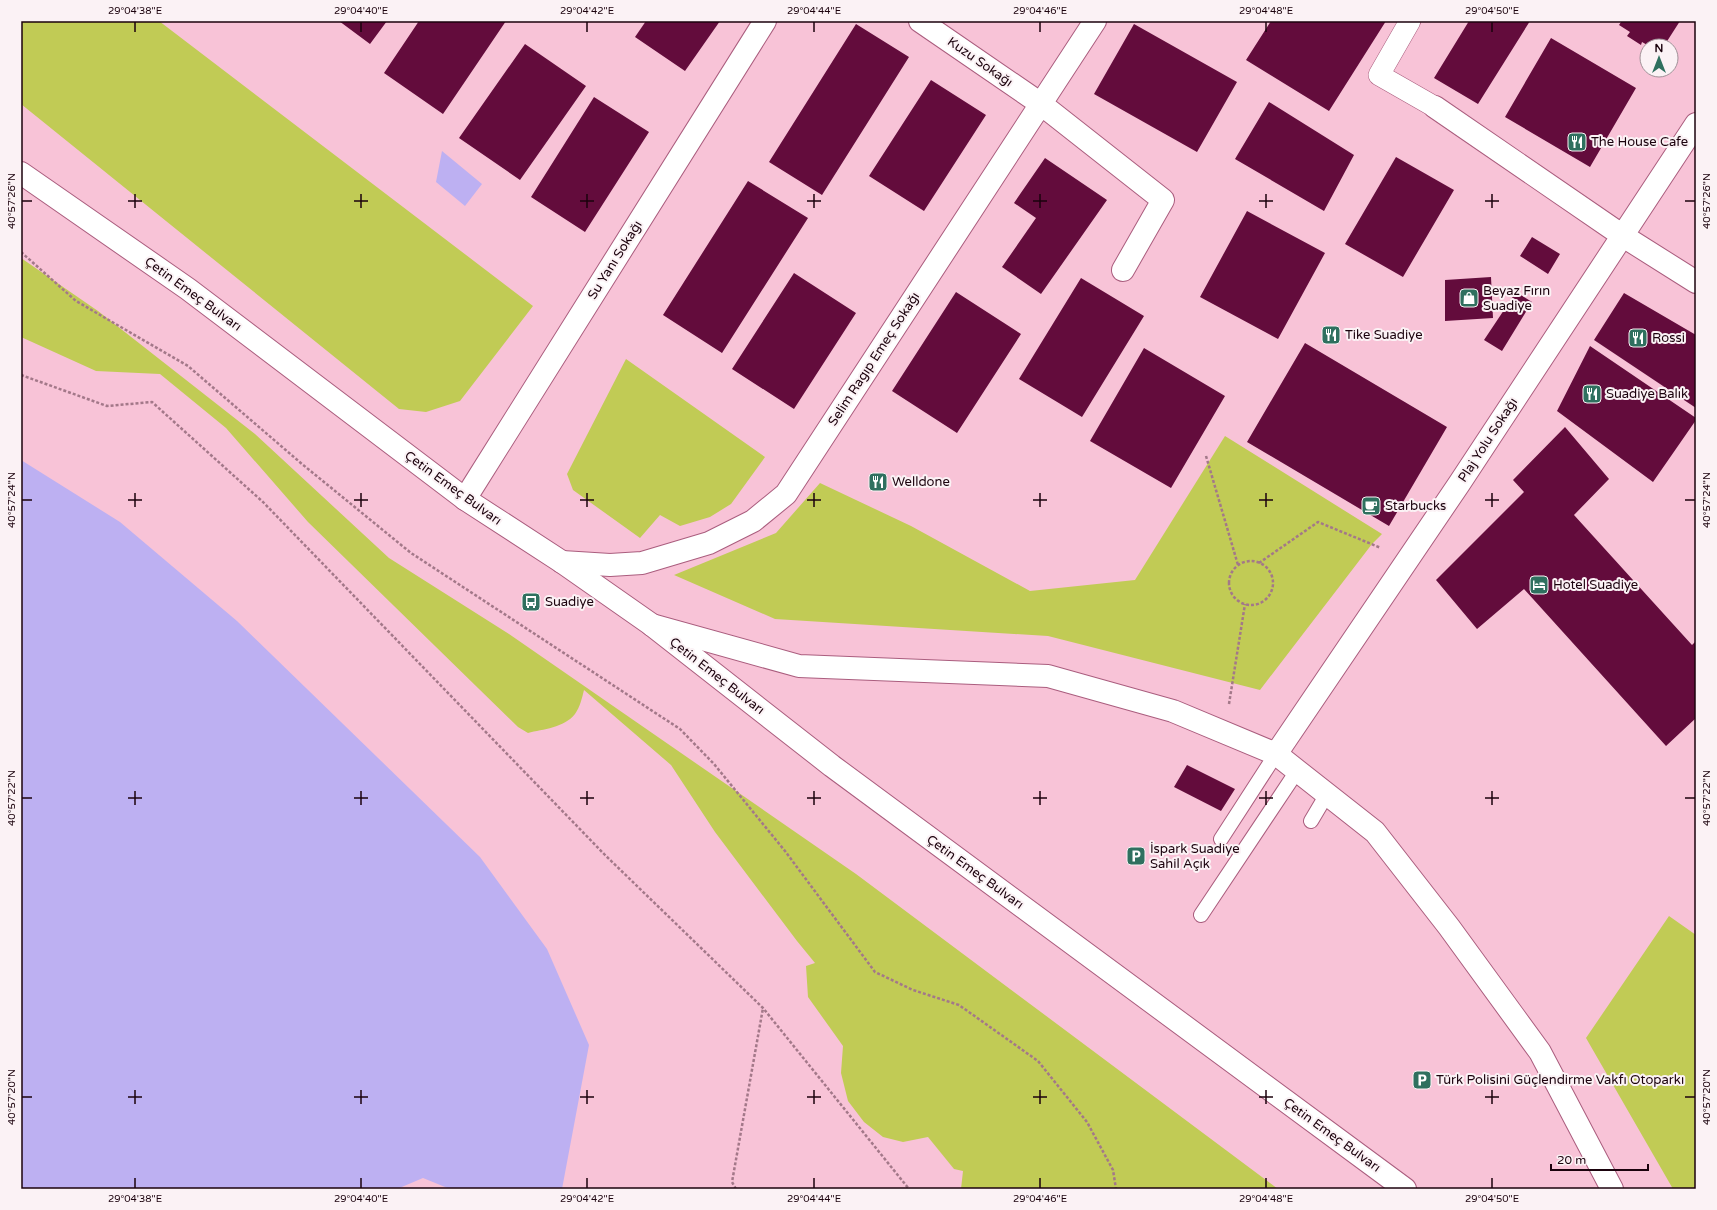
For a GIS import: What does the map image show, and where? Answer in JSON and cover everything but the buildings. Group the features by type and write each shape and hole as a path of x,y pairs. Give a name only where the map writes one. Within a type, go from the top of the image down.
{"street":[{"name":"Su Yanı Sokağı","path":"465,499 765,21"},
{"name":"Kuzu Sokağı","path":"920,21 1040,104 1163,200 1123,270"},
{"name":"Selim Ragıp Emeç Sokağı","path":"562,562 610,565 642,563 709,543 753,521 786,494 1095,21"},
{"path":"1410,21 1379,75 1435,107 1623,236 1696,282"},
{"name":"Plaj Yolu Sokağı","path":"1276,754 1408,559 1696,124"},
{"name":"Çetin Emeç Bulvarı","path":"21,173 188,289 465,499 562,562 652,625 832,766 1405,1189"},
{"path":"652,625 799,666 1048,676 1172,710 1276,754 1375,832 1449,926 1535,1045 1612,1189"}],"lane":[{"path":"1221,839 1276,754"},
{"path":"1201,915 1297,771"},
{"path":"1311,821 1327,794"}],"path":[{"path":"21,252 76,301 188,366 302,464 411,552 680,729 714,764 780,845 875,972 913,990 960,1005 1038,1061 1087,1122 1113,1170 1116,1189"},
{"path":"21,375 106,406 152,402 263,502 605,855 763,1008 909,1189"},
{"path":"1206,456 1238,565"},
{"path":"1259,563 1318,522 1408,559"},
{"path":"1252,561 1265,566 1270,572 1273,579 1273,587 1266,599 1259,603 1245,604 1234,596 1229,583 1234,570 1238,565 1252,561"},
{"path":"1224,732 1245,604"},
{"path":"736,1189 732,1182 763,1008"}],"green space":[{"path":"21,21 159,21 533,306 460,401 426,412 399,409 21,104"},
{"path":"21,258 98,311 255,434 389,558 509,634 856,874 1278,1189 961,1189 963,1171 954,1169 928,1137 903,1142 883,1137 864,1122 848,1101 841,1073 843,1046 808,997 806,966 815,963 715,832 671,765 584,690 577,711 565,722 553,727 528,733 518,727 308,522 226,428 160,374 96,371 21,337"},
{"path":"626,359 765,457 731,504 710,517 680,526 660,515 640,538 573,490 567,474"},
{"path":"1225,436 1382,534 1372,544 1260,690 1048,636 775,619 674,575 776,533 820,483 911,526 1030,591 1135,580"},
{"path":"1669,916 1696,935 1696,1189 1673,1189 1586,1038"}],"shaded area":[{"path":"442,151 482,184 465,206 436,182"},
{"path":"21,460 120,522 237,621 480,857 547,949 589,1045 562,1189 450,1189 423,1178 397,1189 21,1189"}],"place":[{"name":"The House Cafe","path":"1577,142"},
{"name":"Beyaz Fırın Suadiye","path":"1469,298"},
{"name":"Tike Suadiye","path":"1331,335"},
{"name":"Rossi","path":"1638,338"},
{"name":"Suadiye Balık","path":"1592,394"},
{"name":"Welldone","path":"878,482"},
{"name":"Starbucks","path":"1371,506"},
{"name":"Hotel Suadiye","path":"1539,585"},
{"name":"Suadiye","path":"531,602"},
{"name":"İspark Suadiye Sahil Açık","path":"1136,856"},
{"name":"Türk Polisini Güçlendirme Vakfı Otoparkı","path":"1422,1080"}]}
